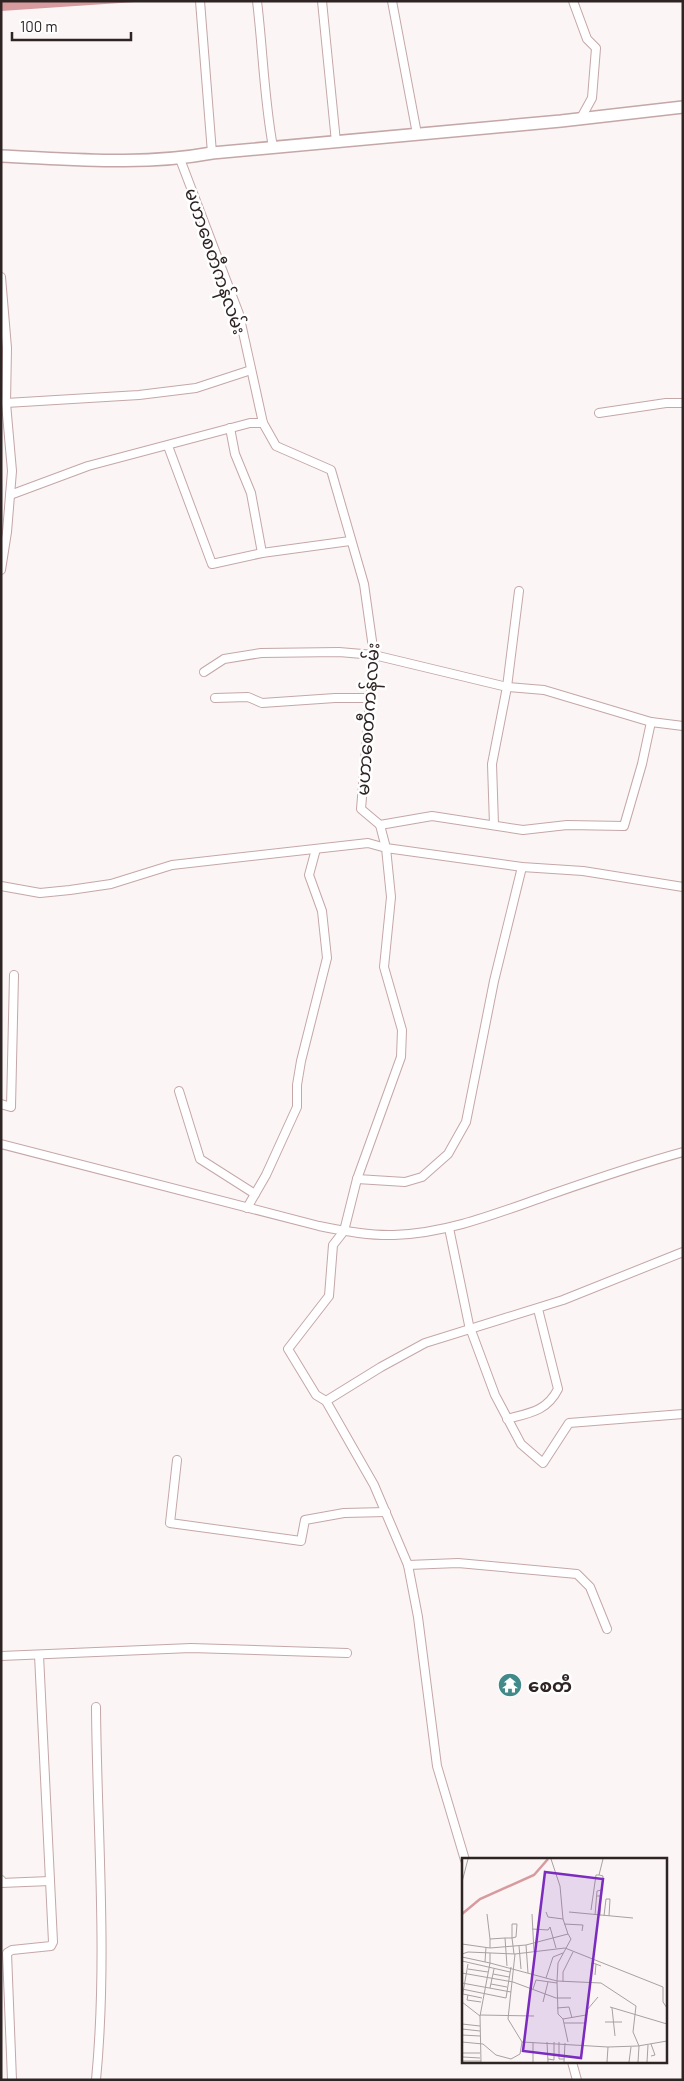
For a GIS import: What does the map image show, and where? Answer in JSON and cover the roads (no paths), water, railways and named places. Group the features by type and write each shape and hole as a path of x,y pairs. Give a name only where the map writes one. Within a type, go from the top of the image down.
{"street":[{"path":"200,1 212,153"},
{"path":"257,1 263,51 266,110 274,148"},
{"path":"322,1 336,142"},
{"path":"392,1 417,134"},
{"path":"573,1 587,39 596,48 592,98 582,118"},
{"path":"1,156 122,161 180,159 212,153 683,107"},
{"name":"မဟာစေတီကန်လမ်း","path":"180,159 239,314 263,423 276,446 331,470 364,584 374,655 361,809 380,825"},
{"path":"1,277 7,348 6,403 12,471 1,570"},
{"path":"6,403 139,395 196,388 251,370"},
{"path":"599,413 666,403 683,403"},
{"path":"10,496 88,466 250,423 263,423"},
{"path":"230,428 235,454 251,493 262,553"},
{"path":"168,446 212,564 262,553 350,541"},
{"path":"494,825 492,764 507,687 519,591"},
{"path":"204,672 224,659 261,653 339,652 374,655 507,687 544,690 650,722 683,726"},
{"path":"215,698 248,697 262,703 335,698 370,698"},
{"path":"465,1858 437,1766 418,1618 408,1565 374,1485 326,1400 316,1395 288,1349 329,1296 333,1246 344,1231 357,1179 401,1057 402,1030 384,967 391,897 386,848 380,825 432,816 523,830 567,825 624,826 642,764 650,722"},
{"path":"1,886 40,893 70,890 111,884 172,865 368,843 386,848 522,867 583,871 683,887"},
{"path":"247,1208 297,1107 297,1085 301,1061 327,958 322,911 309,875 316,849"},
{"path":"357,1179 404,1182 422,1177 448,1154 466,1122 494,981 522,867"},
{"path":"1,1104 11,1106 14,975"},
{"path":"179,1091 200,1159 255,1194"},
{"path":"1,1144 247,1208 344,1231 394,1235 449,1228 478,1220 626,1168 683,1152"},
{"path":"449,1228 467,1317 495,1395 521,1444 543,1463 569,1423 683,1414"},
{"path":"326,1400 425,1343 538,1309 683,1252"},
{"path":"508,1419 530,1413 551,1403 558,1389 538,1309"},
{"path":"177,1460 170,1523 301,1541 305,1520 344,1512 386,1512"},
{"path":"408,1565 458,1563 577,1574 590,1587 608,1629"},
{"path":"1,1656 191,1648 347,1653"},
{"path":"12,2080 6,1957 12,1950 52,1945 48,1795 39,1655"},
{"path":"96,1707 101,1910 99,2047 96,2080"},
{"path":"1,1880 2,1883 50,1881"},
{"path":"573,2064 577,2080"}],"place":[{"name":"စေတီ","path":"510,1685"}]}
